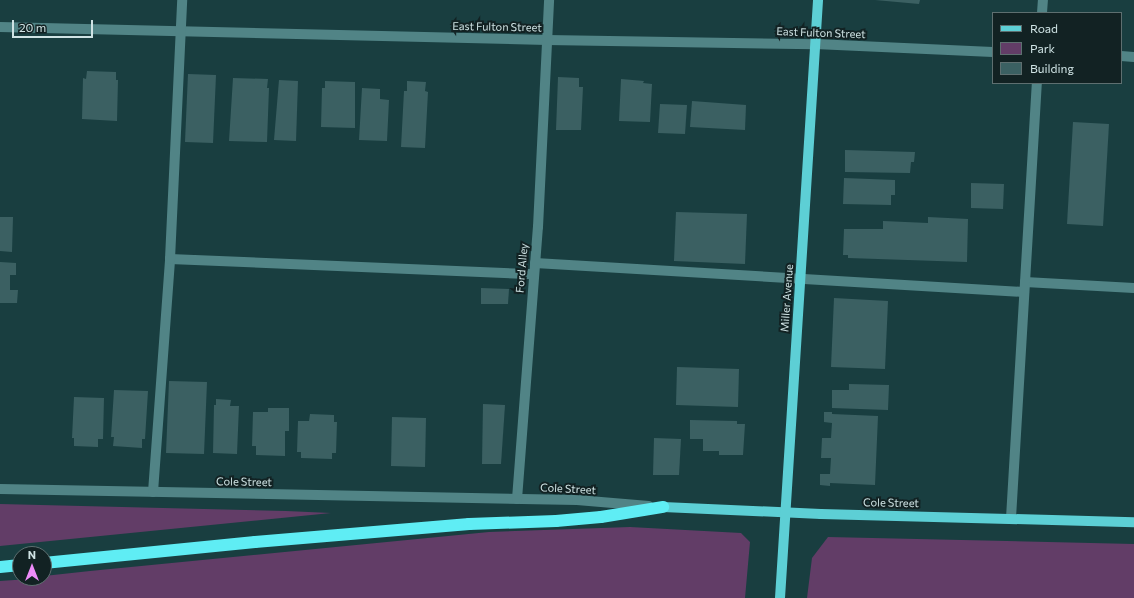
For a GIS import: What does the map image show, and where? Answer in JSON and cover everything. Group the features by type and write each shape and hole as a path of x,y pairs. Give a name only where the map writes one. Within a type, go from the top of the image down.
{"highway":[{"path":"52,562 255,542 461,525 586,518 663,508"},
{"path":"0,567 12,566"}],"main road":[{"name":"Miller Avenue","path":"780,598 818,0"},
{"name":"Cole Street","path":"663,508 1134,522"}],"street":[{"path":"153,492 170,259 179,30 182,0"},
{"name":"Ford Alley","path":"517,499 538,227 549,0"},
{"path":"1042,12 1043,0"},
{"name":"East Fulton Street","path":"0,27 179,30 547,40 815,44 992,52"},
{"path":"1122,56 1134,57"},
{"path":"1011,518 1037,84"},
{"path":"170,259 534,274"},
{"path":"535,263 800,279 1025,287 1134,288"},
{"name":"Cole Street","path":"0,489 577,500 663,508"}],"green space":[{"path":"0,504 286,511 331,513 0,546"},
{"path":"630,527 741,533 750,542 745,598 0,598 0,581 12,580 12,586 52,586 52,575 489,532"},
{"path":"828,537 1134,544 1134,598 807,598 812,558"}],"building":[{"path":"875,0 920,0 919,4"},
{"path":"87,71 116,72 116,80 118,80 117,121 82,119 83,78 86,79"},
{"path":"188,74 216,75 213,143 185,142"},
{"path":"558,77 579,78 579,87 583,87 581,130 556,130"},
{"path":"233,78 268,79 267,142 229,141"},
{"path":"621,79 644,81 643,83 652,84 650,122 619,121"},
{"path":"279,80 298,81 296,141 274,140"},
{"path":"325,81 355,82 355,128 321,127 322,88 325,88"},
{"path":"407,81 426,82 425,91 428,92 425,148 401,147 404,91 407,91"},
{"path":"362,88 380,89 380,99 389,100 387,141 359,140"},
{"path":"692,101 746,105 745,130 690,127"},
{"path":"660,104 687,105 685,134 658,133"},
{"path":"1073,122 1109,124 1103,226 1067,224"},
{"path":"845,150 915,152 914,162 911,162 910,173 845,172"},
{"path":"844,178 895,180 895,195 891,195 891,205 843,204"},
{"path":"971,183 1004,184 1003,209 971,208"},
{"path":"676,212 747,214 745,264 674,261"},
{"path":"0,217 13,217 12,252 0,251"},
{"path":"928,217 968,219 967,262 848,258 848,255 843,255 844,229 883,229 883,221 928,223"},
{"path":"0,262 16,263 16,275 10,275 10,290 18,290 17,303 0,303"},
{"path":"481,288 509,289 508,304 481,304"},
{"path":"834,298 888,301 885,369 831,367"},
{"path":"677,367 739,369 738,407 676,405"},
{"path":"169,381 207,382 204,454 166,453"},
{"path":"849,384 889,385 888,410 832,408 832,390 849,390"},
{"path":"114,390 148,391 145,439 142,439 142,448 113,446 114,437 111,437"},
{"path":"74,397 104,398 103,439 98,439 98,447 74,446 74,438 72,438"},
{"path":"216,399 231,400 230,406 239,406 237,454 213,453 214,405 216,405"},
{"path":"483,404 505,405 501,464 482,464"},
{"path":"268,408 289,408 289,431 285,431 285,456 256,455 256,446 252,446 253,412 268,412"},
{"path":"824,412 832,412 832,414 878,416 875,485 830,483 830,486 820,485 820,474 830,474 831,458 821,458 822,438 831,438 832,423 824,422"},
{"path":"310,414 334,415 334,422 337,422 336,453 332,453 332,459 301,458 301,452 297,452 298,421 309,421"},
{"path":"392,417 426,418 425,467 391,466"},
{"path":"690,420 737,421 737,424 745,424 743,455 719,455 719,451 703,451 703,439 690,439"},
{"path":"654,438 681,439 679,475 653,475"}]}
